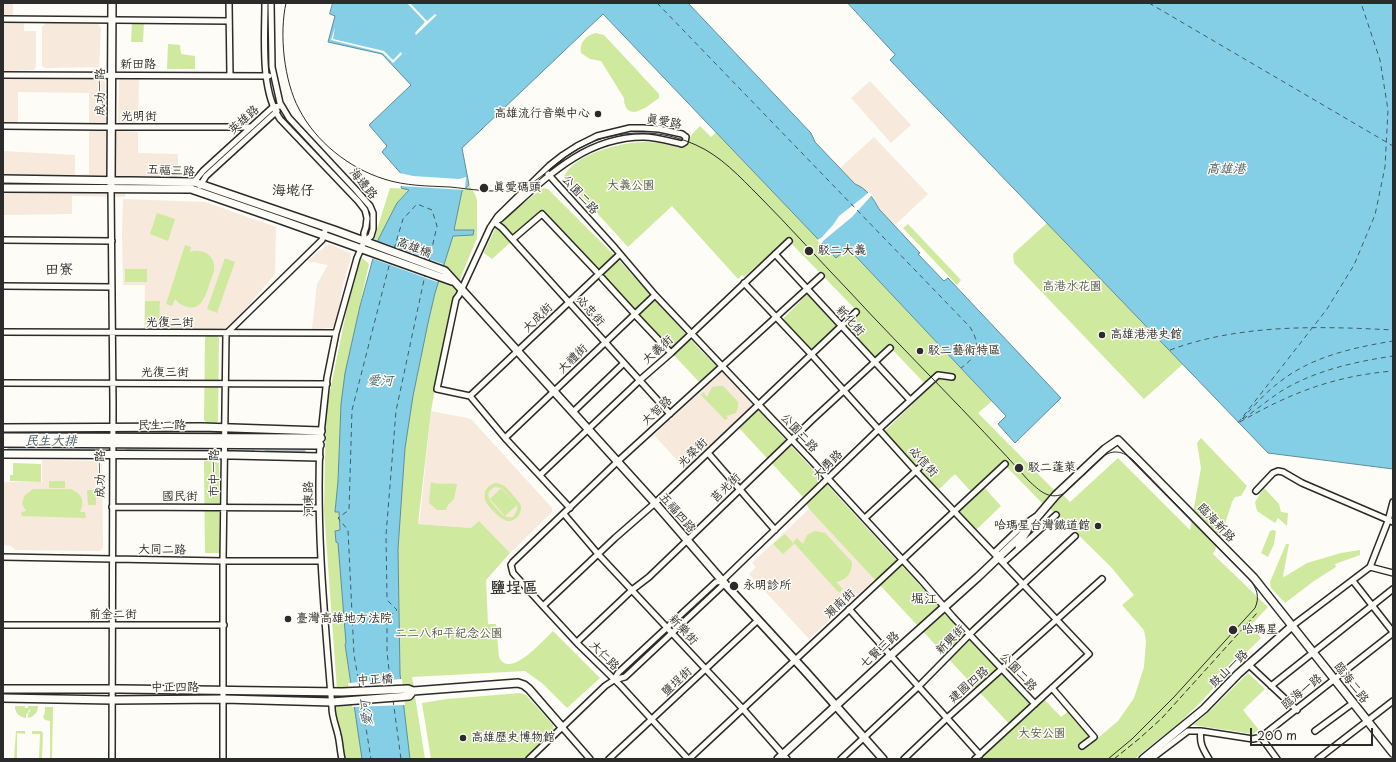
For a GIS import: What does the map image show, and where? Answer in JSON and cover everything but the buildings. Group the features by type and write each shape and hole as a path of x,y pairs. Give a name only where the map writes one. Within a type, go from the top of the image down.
{"street":[{"name":"成功一路","path":"112,3 112,759"},
{"path":"229,3 230,76"},
{"name":"海邊路","path":"265,3 267,76 270,99 274,110 365,210 367,218 362,245"},
{"name":"海邊路","path":"271,3 272,60 278,97 281,106 289,118 370,206 373,213 373,229 371,236 362,245"},
{"path":"3,19 229,21"},
{"name":"新田路","path":"3,75 274,76"},
{"name":"英雄路","path":"195,190 203,170 251,127 281,106"},
{"name":"英雄路","path":"197,182 206,176 274,110"},
{"name":"光明街","path":"3,126 251,127"},
{"name":"真愛路","path":"545,170 577,146 597,136 612,132 630,128 643,128 678,133 686,137 685,142 682,144 662,139 644,137 610,142 588,150 566,162 549,176"},
{"name":"公園二路","path":"470,396 437,389 456,299 462,290 494,222 500,214 545,170 655,295 792,439 1034,704"},
{"name":"公園二路","path":"494,222 500,219 549,176"},
{"name":"五福三路","path":"3,179 197,182 375,250"},
{"name":"五福三路","path":"3,188 195,190 325,231"},
{"path":"514,238 542,214 596,271"},
{"name":"必忠街","path":"494,222 502,228 670,414"},
{"path":"226,334 322,240 325,231"},
{"path":"3,240 112,240"},
{"name":"大義街","path":"540,475 789,241"},
{"name":"河東路","path":"342,759 330,692 321,561 319,457 327,384 336,333 362,245"},
{"name":"高雄橋","path":"375,250 444,274"},
{"name":"大成街","path":"470,396 620,254"},
{"name":"新化街","path":"775,254 910,400"},
{"name":"五福四路","path":"444,274 462,290 655,503 722,581 883,759"},
{"name":"大智路","path":"511,565 617,462 821,276"},
{"path":"602,278 633,312"},
{"name":"必信街","path":"744,283 998,558 1089,654 1052,688"},
{"path":"3,286 112,287"},
{"name":"大禮街","path":"505,438 655,295"},
{"name":"光榮街","path":"543,606 655,503 856,312"},
{"path":"637,317 671,353"},
{"name":"光復二街","path":"3,332 226,334 336,333"},
{"name":"市中一路","path":"224,759 223,561 226,334"},
{"name":"莒光街","path":"577,642 632,590 649,577 792,439 890,348"},
{"path":"572,412 624,363"},
{"name":"大勇路","path":"614,680 618,672 716,582 722,581 910,400 938,375 952,377"},
{"name":"光復三街","path":"3,382 327,384"},
{"path":"470,396 505,438 570,508"},
{"path":"3,428 225,428 321,438"},
{"name":"民生二路","path":"3,437 112,441"},
{"name":"民生二路","path":"3,443 224,441 321,438"},
{"name":"臨海新路","path":"1042,511 1056,495 1105,449 1118,440 1254,578 1292,626"},
{"path":"708,453 775,530"},
{"path":"3,454 319,457"},
{"name":"瀨南街","path":"689,759 1005,464"},
{"path":"865,518 917,470"},
{"path":"1256,491 1273,473 1278,471 1283,472 1302,483 1391,521"},
{"path":"1393,502 1391,521 1370,567 1393,573"},
{"name":"國民街","path":"112,507 319,508"},
{"path":"1040,529 1042,511"},
{"name":"七賢三路","path":"783,757 891,655 945,608 998,558 1021,536 1042,511"},
{"name":"七賢三路","path":"998,558 996,551 1022,526 1042,511"},
{"name":"新樂街","path":"564,514 598,554 743,709 783,757"},
{"path":"998,558 1005,561 1056,515"},
{"name":"七賢三路","path":"1009,558 1024,538 1032,524"},
{"name":"新興街","path":"841,759 1075,536"},
{"name":"大同二路","path":"3,557 223,561 321,561"},
{"name":"大仁路","path":"511,565 513,573 543,606 689,759"},
{"name":"鼓山一路","path":"1143,759 1204,709 1248,664 1292,626 1353,582 1370,567"},
{"name":"建國四路","path":"904,759 947,718 1102,579"},
{"name":"大勇路","path":"529,759 605,686 614,680 625,677 722,586 722,581"},
{"path":"1353,582 1393,633"},
{"path":"1271,686 1393,589"},
{"path":"850,609 980,755"},
{"name":"鹽埕街","path":"610,759 758,620"},
{"name":"前金二街","path":"3,625 224,625"},
{"name":"臨海二路","path":"1292,626 1393,753"},
{"name":"臨海一路","path":"1261,737 1393,633"},
{"path":"1248,664 1296,710"},
{"path":"405,693 409,696 413,691 518,683 524,685 590,759"},
{"path":"975,759 1052,688 1094,737 1082,746"},
{"name":"中正四路","path":"3,689 347,692"},
{"name":"中正橋","path":"347,692 405,693"},
{"name":"中正橋","path":"348,701 405,693"},
{"name":"中正四路","path":"3,698 348,701"},
{"path":"1318,759 1368,722 1393,701"},
{"path":"1314,731 1353,703"},
{"path":"1150,759 1188,731 1201,731 1253,739 1261,737 1277,759"},
{"path":"1201,731 1200,741 1208,759"}],"shaded area":[{"path":"3,3 13,3 13,21 24,22 24,31 36,31 36,66 34,70 3,71"},
{"path":"46,23 97,23 101,28 99,67 46,68 42,66 42,27"},
{"path":"6,77 102,77 105,82 106,130 138,132 138,153 178,154 178,184 126,183 125,197 72,196 72,214 3,215 3,151 75,155 75,175 89,174 89,93 18,92 18,124 3,123 3,80"},
{"path":"122,77 139,77 138,125 118,125 119,81"},
{"path":"870,81 911,125 891,143 851,98"},
{"path":"874,137 928,194 894,226 879,209 876,202 855,184 840,168"},
{"path":"123,199 205,202 276,227 275,274 230,327 210,331 144,330 145,285 123,285"},
{"path":"329,244 350,253 351,258 343,284 336,324 332,328 312,329 317,284 328,265 307,261"},
{"path":"722,372 753,405 685,469 654,435"},
{"path":"431,411 472,420 552,508 552,512 510,553 479,522 471,528 418,524 420,518"},
{"path":"42,460 98,461 102,464 103,548 100,551 15,550 11,546 3,545 3,482 42,482"},
{"path":"809,509 875,579 809,639 749,574 756,567 752,563"}],"green space":[{"path":"132,22 144,22 143,42 131,42"},
{"path":"596,33 604,35 659,94 659,98 645,108 635,112 629,111 625,106 624,98 601,61 590,59 581,53 581,46 584,40"},
{"path":"168,44 180,45 181,54 195,56 195,69 167,69"},
{"path":"700,126 711,137 716,132 836,258 848,248 992,401 978,413 1056,492 1058,490 1070,502 1118,458 1190,530 1201,468 1197,443 1201,438 1247,486 1241,496 1235,497 1232,502 1221,536 1213,554 1268,607 1251,625 1261,638 1231,668 1202,701 1178,724 1134,759 985,759 982,756 1012,727 809,509 803,497 739,428 758,410 1033,708 1044,699 1061,717 1071,709 1098,738 1118,721 1134,698 1144,667 1146,641 1144,630 1122,605 1134,595 1111,567 1058,515 1042,503 1005,465 983,486 1001,506 976,530 959,511 975,496 955,474 937,491 884,432 929,388 888,345 874,358 846,328 860,314 787,239 744,277 742,275 738,279 672,206 628,247 564,177 569,169 577,162 600,150 637,142 661,143 684,148 692,134"},
{"name":"二二八和平紀念公園","path":"469,185 477,200 477,238 462,274 453,301 443,344 431,411 418,524 471,528 479,521 510,553 486,580 488,624 496,624 499,657 504,663 511,664 526,656 553,631 600,678 567,708 542,683 525,671 412,677 425,759 410,759 400,674 398,549 405,448 413,396 428,323 435,293 453,236 473,234 474,230 454,231 462,191"},
{"path":"390,188 409,189 397,203 378,240 374,239"},
{"path":"543,188 548,189 617,258 703,353 718,367 700,383 542,214 492,259 484,253 498,223"},
{"path":"157,213 175,219 168,241 150,234"},
{"name":"高港水花園","path":"1047,223 1183,364 1144,399 1014,263 1013,254"},
{"path":"908,224 961,280 957,285 903,228"},
{"path":"185,245 191,247 190,252 205,252 211,257 214,264 213,274 204,298 200,304 193,307 181,305 175,299 172,306 166,304"},
{"path":"361,257 369,264 345,373 341,404 338,481 335,512 339,512 340,530 335,531 336,542 338,543 345,644 362,759 344,759 335,713 335,707 338,704 324,510 326,410 348,304"},
{"path":"225,258 235,262 217,313 207,309"},
{"path":"125,269 147,269 147,282 125,282"},
{"path":"807,294 838,326 812,350 783,319"},
{"path":"145,301 160,301 159,324 145,324"},
{"path":"206,336 217,336 219,338 218,421 216,424 207,423 204,420"},
{"path":"723,386 738,402 736,413 726,416 728,418 725,420 701,395 703,392 707,397 712,387"},
{"path":"204,461 219,463 220,553 205,553"},
{"path":"13,463 41,464 41,482 10,481 10,475 13,475"},
{"path":"49,481 65,481 65,488 49,488"},
{"path":"431,482 437,484 457,484 454,499 448,505 446,510 437,510 429,503"},
{"path":"495,483 503,485 520,504 521,510 518,516 514,520 508,521 498,515 486,503 485,491 489,486","holes":["495,487 502,488 516,505 501,488 490,499 505,516 493,504 489,498 489,492","517,505 517,510 514,516 505,516"]},
{"path":"1264,488 1279,504 1281,512 1288,513 1287,526 1278,518 1275,523 1257,511 1255,502"},
{"path":"33,489 71,489 75,491 82,498 82,508 80,512 85,512 86,518 22,516 21,512 26,511 22,504 24,496"},
{"path":"87,490 96,490 96,505 88,505"},
{"path":"815,531 825,533 852,562 850,573 846,578 836,582 843,589 839,593 793,542 797,538 803,544 807,535"},
{"path":"1270,531 1276,531 1274,544 1268,557 1261,553"},
{"path":"785,534 794,544 783,554 773,544"},
{"path":"1286,544 1289,544 1284,577 1307,563 1341,553 1360,550 1360,555 1335,564 1336,567 1314,581 1285,603 1271,588 1270,582"},
{"path":"1248,673 1265,689 1243,710 1259,730 1253,734 1193,725 1211,710"},
{"path":"520,693 526,695 553,725 554,731 526,759 431,759 422,703 447,699"},
{"path":"15,706 25,706 25,708 28,708 28,706 38,706 35,714 28,718 30,711 29,709 28,713 26,714 26,718 21,717 18,714"},
{"path":"45,707 53,707 52,759 50,759 50,721 45,720 43,717"},
{"path":"16,731 25,731 25,734 17,733 17,759 14,759"},
{"path":"32,731 41,731 43,733 42,759 39,759 40,734 32,734"}],"water":[{"name":"愛河","path":"333,3 688,3 811,133 815,142 855,184 863,188 869,194 879,209 920,253 918,254 944,281 948,278 1061,398 1015,443 998,424 1006,416 848,248 836,258 603,14 462,148 469,185 462,191 454,230 474,230 473,235 453,236 435,293 428,323 413,396 405,448 398,549 400,674 410,759 362,759 345,644 338,543 336,542 335,531 340,530 339,512 335,512 338,481 341,404 345,373 360,306 378,240 397,203 409,190 401,188 404,177 382,152 387,146 369,125 411,85 382,54 328,42 335,16 330,14"},
{"name":"高雄港","path":"848,3 1393,3 1393,469 1268,453 890,60 895,55"}],"pier":[{"path":"407,3 410,3 427,21 435,14 437,15 416,35 415,33 425,22"},
{"path":"335,27 333,39 384,51 393,60 401,52 402,54 393,63 383,53 331,40"},
{"path":"400,173 413,176 459,179 466,177 465,190 400,186 402,177"},
{"path":"869,192 872,195 852,217 823,241 821,245 817,240 821,238 833,225 839,216"},
{"path":"376,240 443,264 437,282 371,258"},
{"path":"402,679 405,705 352,707 348,683"}],"waterway":[{"name":"民生大排","path":"8,449 94,450"},
{"name":"民生大排","path":"126,450 207,451"},
{"name":"民生大排","path":"238,451 254,451"},
{"name":"民生大排","path":"265,451 305,451"}],"ferry route":[{"path":"657,3 970,327 976,339 976,350 967,364 961,368"},
{"path":"1149,3 1393,146"},
{"path":"1238,423 1327,309 1354,265 1375,215 1385,167 1388,110 1380,60 1361,3"},
{"path":"394,249 403,219 417,204 432,210 437,226 429,261"},
{"path":"360,688 354,655 348,530 338,518 349,510 352,410 390,262"},
{"path":"391,687 387,652 387,618 397,610 387,600 386,535 396,411 425,275"},
{"path":"1170,350 1224,335 1252,331 1308,328 1393,330"},
{"path":"1242,419 1272,388 1303,367 1332,355 1393,341"},
{"path":"1243,419 1283,390 1309,377 1350,364 1393,356"},
{"path":"1240,422 1295,394 1351,377 1393,371"},
{"path":"393,700 401,759"},
{"path":"362,703 371,759"}],"tram line":[{"path":"286,3 283,29 284,57 286,71 294,98 306,121 324,143 346,161 358,168 384,179 400,183 504,191 520,188 534,182 564,158 579,149 594,141 611,136 645,133 680,139 696,145 722,161 782,219 870,314 1040,491 1053,496 1063,494 1106,454 1118,452 1133,460 1249,579 1256,589 1257,604 1174,697 1132,739 1108,759"}],"railway":[{"path":"1114,759 1162,718 1257,613"}],"place":[{"name":"高雄流行音樂中心","path":"598,114"},
{"name":"真愛碼頭","path":"484,188"},
{"name":"駁二大義","path":"809,251"},
{"name":"高雄港港史館","path":"1102,335"},
{"name":"駁二藝術特區","path":"920,351"},
{"name":"駁二蓬萊","path":"1019,468"},
{"name":"哈瑪星台灣鐵道館","path":"1098,526"},
{"name":"永明診所","path":"734,586"},
{"name":"臺灣高雄地方法院","path":"288,619"},
{"name":"哈瑪星","path":"1233,630"},
{"name":"高雄歷史博物館","path":"463,738"}],"district":[{"name":"海墘仔","path":"293,191"},
{"name":"田寮","path":"59,270"},
{"name":"鹽埕區","path":"514,589"},
{"name":"堀江","path":"924,599"}],"park label":[{"name":"大義公園","path":"631,186"},
{"name":"大安公園","path":"1042,734"}]}
